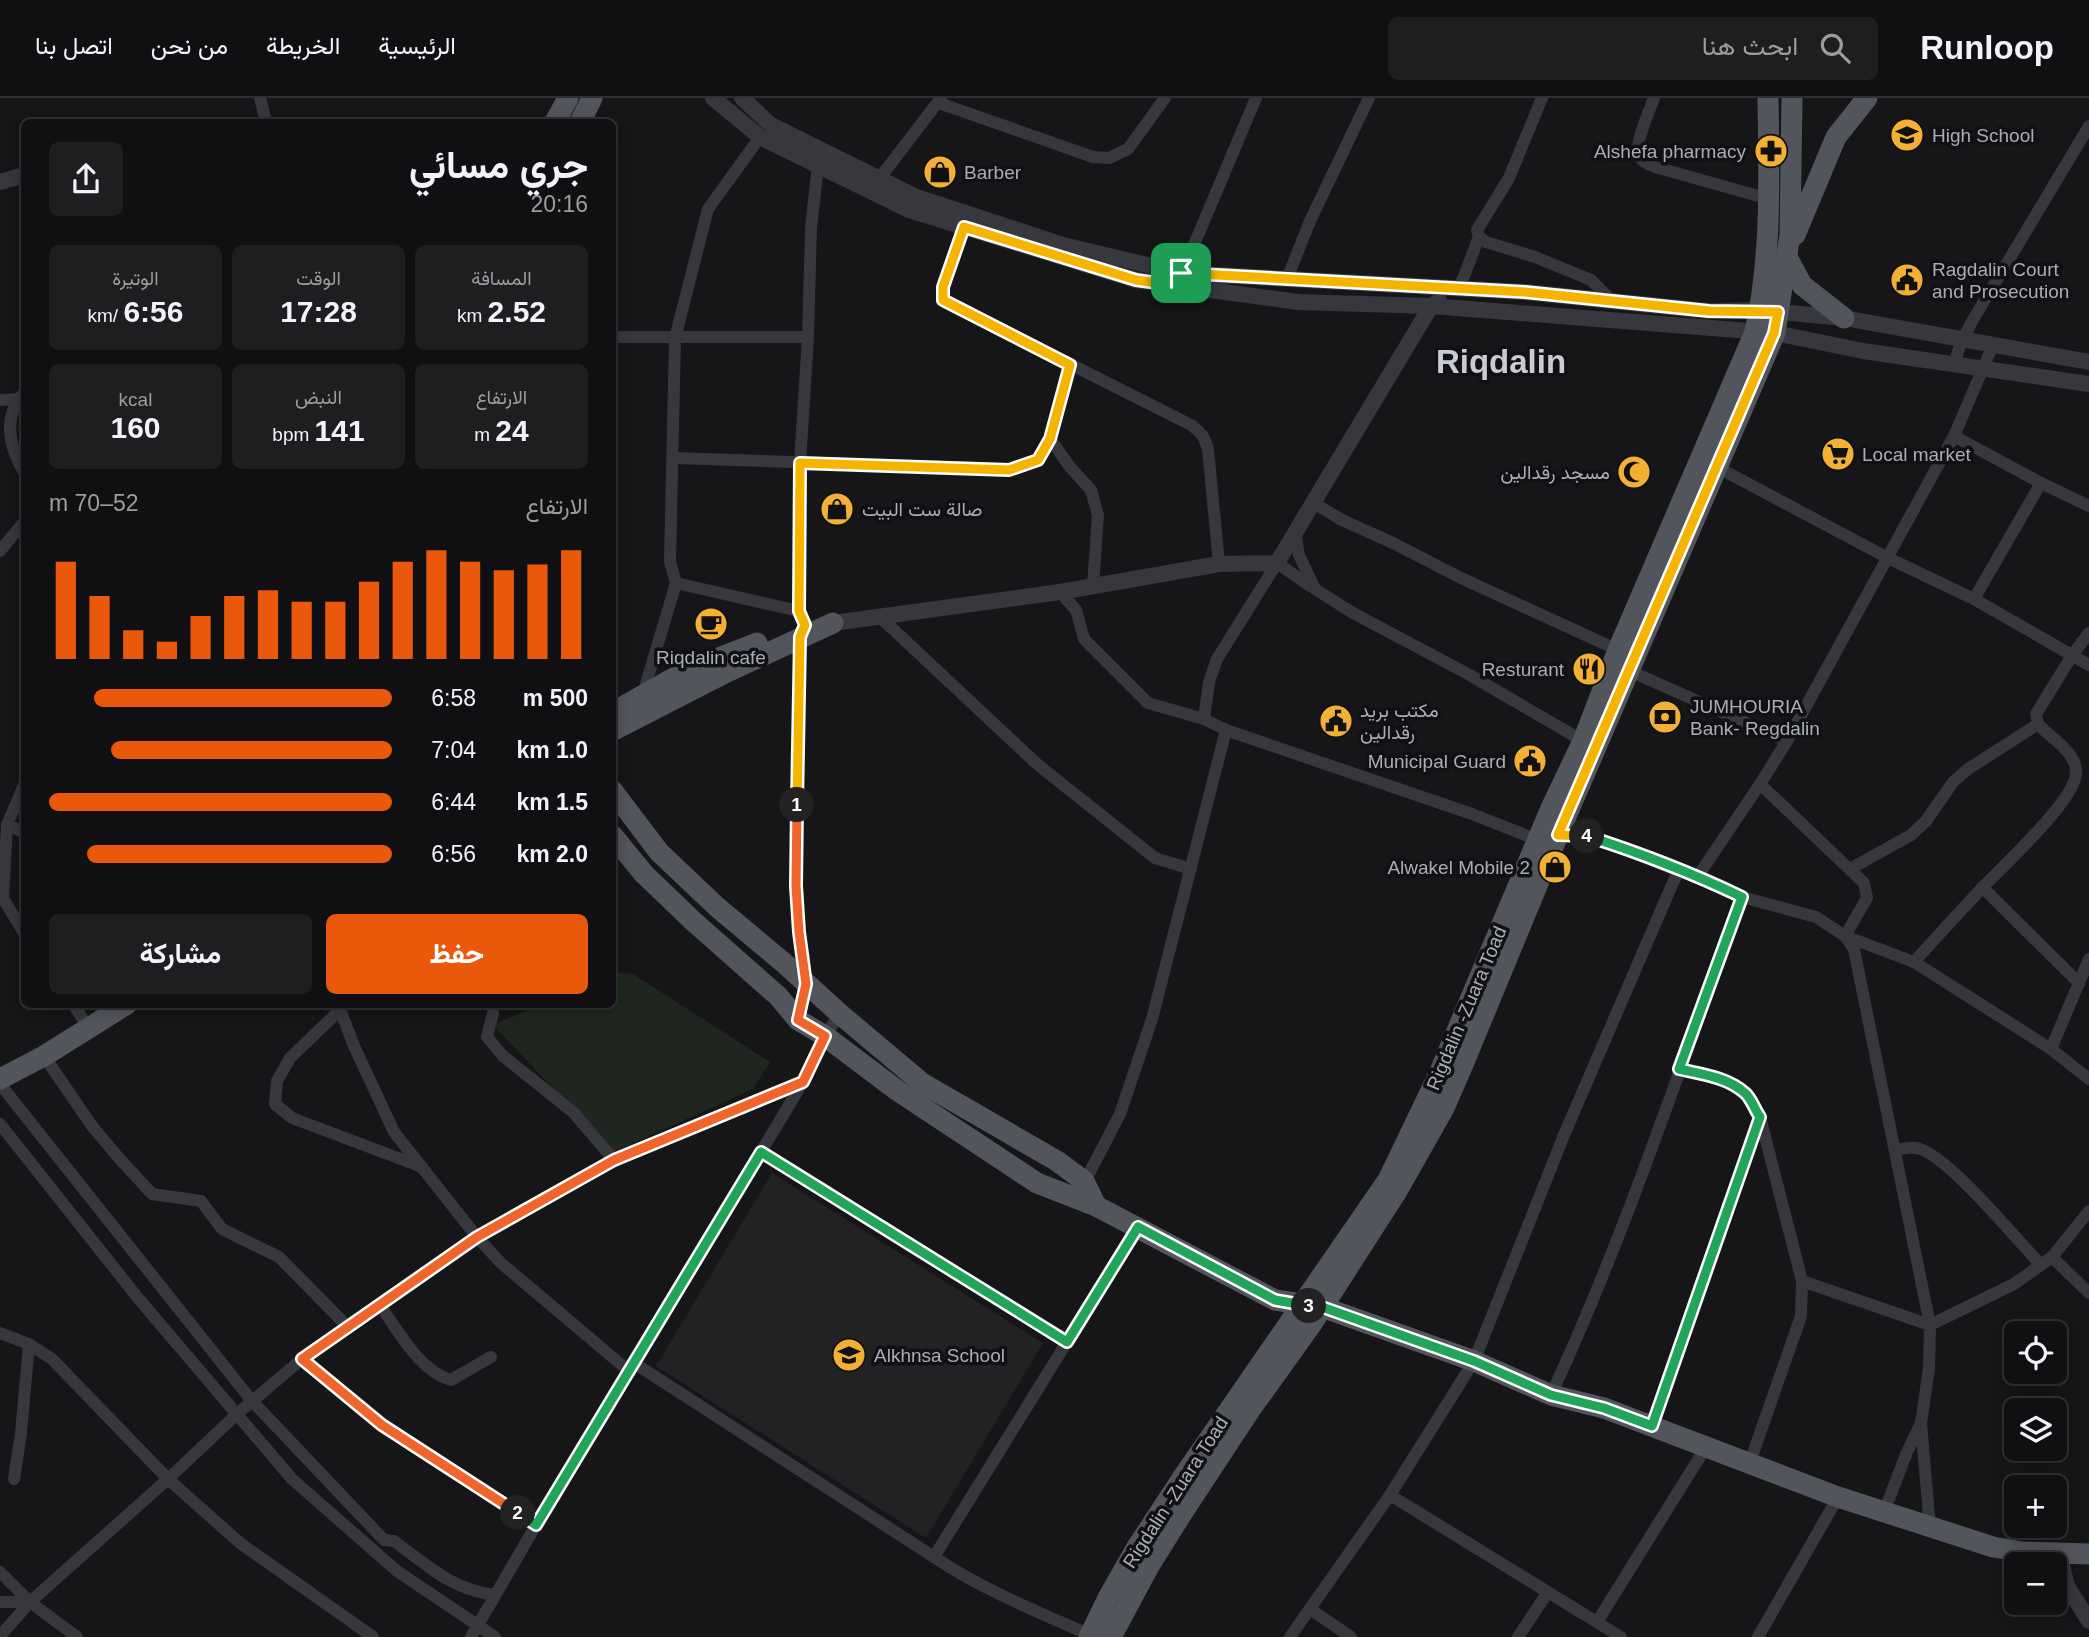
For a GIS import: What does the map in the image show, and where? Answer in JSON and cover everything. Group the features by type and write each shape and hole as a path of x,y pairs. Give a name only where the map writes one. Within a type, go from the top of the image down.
{"main road":[{"path":"557,119 568,98"},
{"path":"582,119 592,98"},
{"path":"1767,322 1768,98"},
{"path":"1792,98 1788,255 1802,285 1844,318"},
{"path":"1767,322 1788,255 1836,137 1867,98"},
{"name":"Rigdalin -Zuara Toad","path":"1097,1636 1137,1547 1183,1477 1312,1306 1388,1180 1548,838 1630,671 1708,463 1767,322"},
{"name":"Rigdalin -Zuara Toad","path":"1548,838 1555,798 1583,741 1618,650 1708,463"},
{"path":"616,715 688,670 801,624 833,623"},
{"path":"616,716 801,624"},
{"path":"616,795 659,852 717,907 840,1014 922,1083 1057,1161 1086,1195"},
{"path":"616,840 644,874 778,996 798,1020 825,1036 898,1091 1038,1183 1086,1195 1138,1227 1275,1300 1312,1306 1474,1361 1551,1395 1604,1408 1838,1497 1993,1548 2022,1552"},
{"path":"0,1081 120,1008"},
{"path":"2067,1554 2089,1553"}],"street":[{"path":"260,98 265,119"},
{"path":"713,98 760,137 818,165 879,179 914,196 1180,280 1298,302 1767,322 1844,318 2089,362"},
{"path":"742,98 771,125 909,210 1136,280 1287,279 1459,289 1709,311 1767,322 1864,351 2089,384"},
{"path":"879,179 940,100 1093,157 1109,158 1128,149 1165,98"},
{"path":"1180,280 1256,98"},
{"path":"1287,279 1310,221 1369,98"},
{"path":"1204,719 1209,682 1217,659 1431,306 1459,289 1479,237 1477,230 1508,178 1542,98"},
{"path":"1654,98 1639,144 1638,154 1643,162 1769,199"},
{"path":"1954,363 1962,340 2089,126"},
{"path":"643,696 677,583 670,562 675,338 708,209 760,137"},
{"path":"798,1020 806,984 796,886 801,624 800,463 811,228 818,165"},
{"path":"0,182 21,176"},
{"path":"964,227 943,287 943,300 1193,426 1203,436 1208,449 1219,564"},
{"path":"1479,237 1486,242 1535,257 1591,280 1612,301"},
{"path":"616,337 808,337"},
{"path":"1698,876 1787,741 1954,436 1993,345"},
{"path":"673,458 1009,470 1038,460 1050,439 1070,365"},
{"path":"0,400 21,396"},
{"path":"21,398 10,414 10,436 21,466"},
{"path":"1954,436 2040,483 2089,506"},
{"path":"1050,439 1091,490 1098,515 1093,586"},
{"path":"1708,463 1888,558 1974,599 2089,665"},
{"path":"1974,599 2040,483"},
{"path":"1312,502 1342,520 1461,578 1618,650"},
{"path":"0,551 21,526"},
{"path":"1295,533 1299,555 1315,589"},
{"path":"833,623 1060,592 1219,564 1277,563 1353,613 1468,674 1583,741"},
{"path":"677,583 801,624"},
{"path":"1060,592 1076,610 1084,639 1148,703 1204,719 1226,730 1472,814 1548,838 1585,836 1698,876 1742,897 1816,917 1845,936 1914,962 2051,1049 2089,1079"},
{"path":"880,617 1037,764 1155,859 1191,869"},
{"path":"1914,962 2016,854 2071,790 2076,774 2074,763 2067,752 2038,724 2036,714 2073,654 2089,634"},
{"path":"1630,671 1787,741"},
{"path":"1850,869 1911,835 1926,821 1953,782 1968,769 2038,724"},
{"path":"1086,1195 1120,1114 1152,1019 1226,730"},
{"path":"1760,784 1864,883 1867,898 1845,936"},
{"path":"21,792 7,825 2,898 21,928"},
{"path":"7,825 21,831"},
{"path":"1290,1637 1390,1494 1474,1361 1564,1135 1678,871"},
{"path":"1982,887 2079,983"},
{"path":"1551,1395 1587,1318 1742,897"},
{"path":"1845,936 1854,949 1930,1325 1930,1368 1921,1423 1930,1527"},
{"path":"2051,1049 2089,959"},
{"path":"76,1008 89,1027"},
{"path":"338,1008 290,1058 277,1081 275,1104 292,1118 422,1167"},
{"path":"339,1008 394,1132 477,1237 501,1263 632,1368 967,1580 1097,1636"},
{"path":"494,1013 487,1037 503,1056 573,1112 614,1160"},
{"path":"471,1637 803,1082 825,1036 840,1014"},
{"path":"44,1056 92,1126 152,1194 201,1201 222,1229 279,1257 347,1326"},
{"path":"1679,1069 1717,1078 1735,1086 1746,1094 1760,1117 1802,1281 1801,1316 1750,1462"},
{"path":"0,1081 252,1401 384,1540 394,1541 453,1584 494,1595"},
{"path":"0,1636 30,1602 237,1414 302,1359 347,1326 477,1237 614,1160 803,1082"},
{"path":"1652,1426 1760,1117"},
{"path":"0,1124 138,1298 292,1479 397,1571 495,1637"},
{"path":"1895,1150 1915,1148 1952,1169 2041,1265"},
{"path":"761,1152 1067,1342"},
{"path":"1802,1281 1930,1325 2014,1284 2041,1265 2052,1257 2089,1211"},
{"path":"934,1558 1138,1227"},
{"path":"2052,1257 2089,1293"},
{"path":"379,1304 422,1363 441,1377 452,1380 491,1357"},
{"path":"0,1333 29,1344 51,1359 168,1479 240,1543 373,1637"},
{"path":"14,1479 29,1344"},
{"path":"302,1359 382,1425 536,1525"},
{"path":"1884,1512 1921,1423"},
{"path":"1597,1622 1706,1447"},
{"path":"1390,1494 1621,1637"},
{"path":"1758,1637 1838,1497"},
{"path":"0,1572 30,1602 77,1637"},
{"path":"2067,1586 2089,1621"},
{"path":"1518,1637 1548,1592"},
{"path":"0,1602 30,1602"},
{"path":"1310,1609 1352,1637"}],"shaded area":[{"path":"616,972 633,974 770,1062 753,1089 614,1152 493,1025 532,1008 616,1008"},
{"name":"Alkhnsa School","path":"772,1173 1043,1343 926,1538 656,1366"}],"place":[{"name":"High School","path":"1907,135"},
{"name":"Alshefa pharmacy","path":"1771,151"},
{"name":"Barber","path":"940,172"},
{"name":"Ragdalin Court and Prosecution","path":"1907,280"},
{"name":"Local market","path":"1838,454"},
{"name":"مسجد رقدالين","path":"1634,472"},
{"name":"صالة ست البيت","path":"837,509"},
{"name":"Riqdalin cafe","path":"711,624"},
{"name":"Resturant","path":"1589,669"},
{"name":"JUMHOURIA Bank- Regdalin","path":"1665,717"},
{"name":"مكتب بريد رقدالين","path":"1336,721"},
{"name":"Municipal Guard","path":"1530,761"},
{"name":"Alwakel Mobile 2","path":"1555,867"},
{"name":"Alkhnsa School","path":"849,1355"}],"district":[{"name":"Riqdalin","path":"1501,361"}],"route":[{"path":"964,227 1136,280 1179,286 1181,273 1525,292 1709,311 1778,312 1774,333 1558,835 1585,836 1608,842 1678,871 1698,876 1742,897 1679,1069 1717,1078 1735,1086 1746,1094 1760,1117 1652,1426 1604,1408 1551,1395 1474,1361 1322,1307 1275,1300 1138,1227 1067,1342 761,1152 536,1525 382,1425 302,1359 477,1237 614,1160 803,1082 825,1036 798,1020 806,984 796,886 800,637 805,625 799,611 800,463 1009,470 1038,460 1050,439 1070,365 943,300 943,287 964,227"}]}
